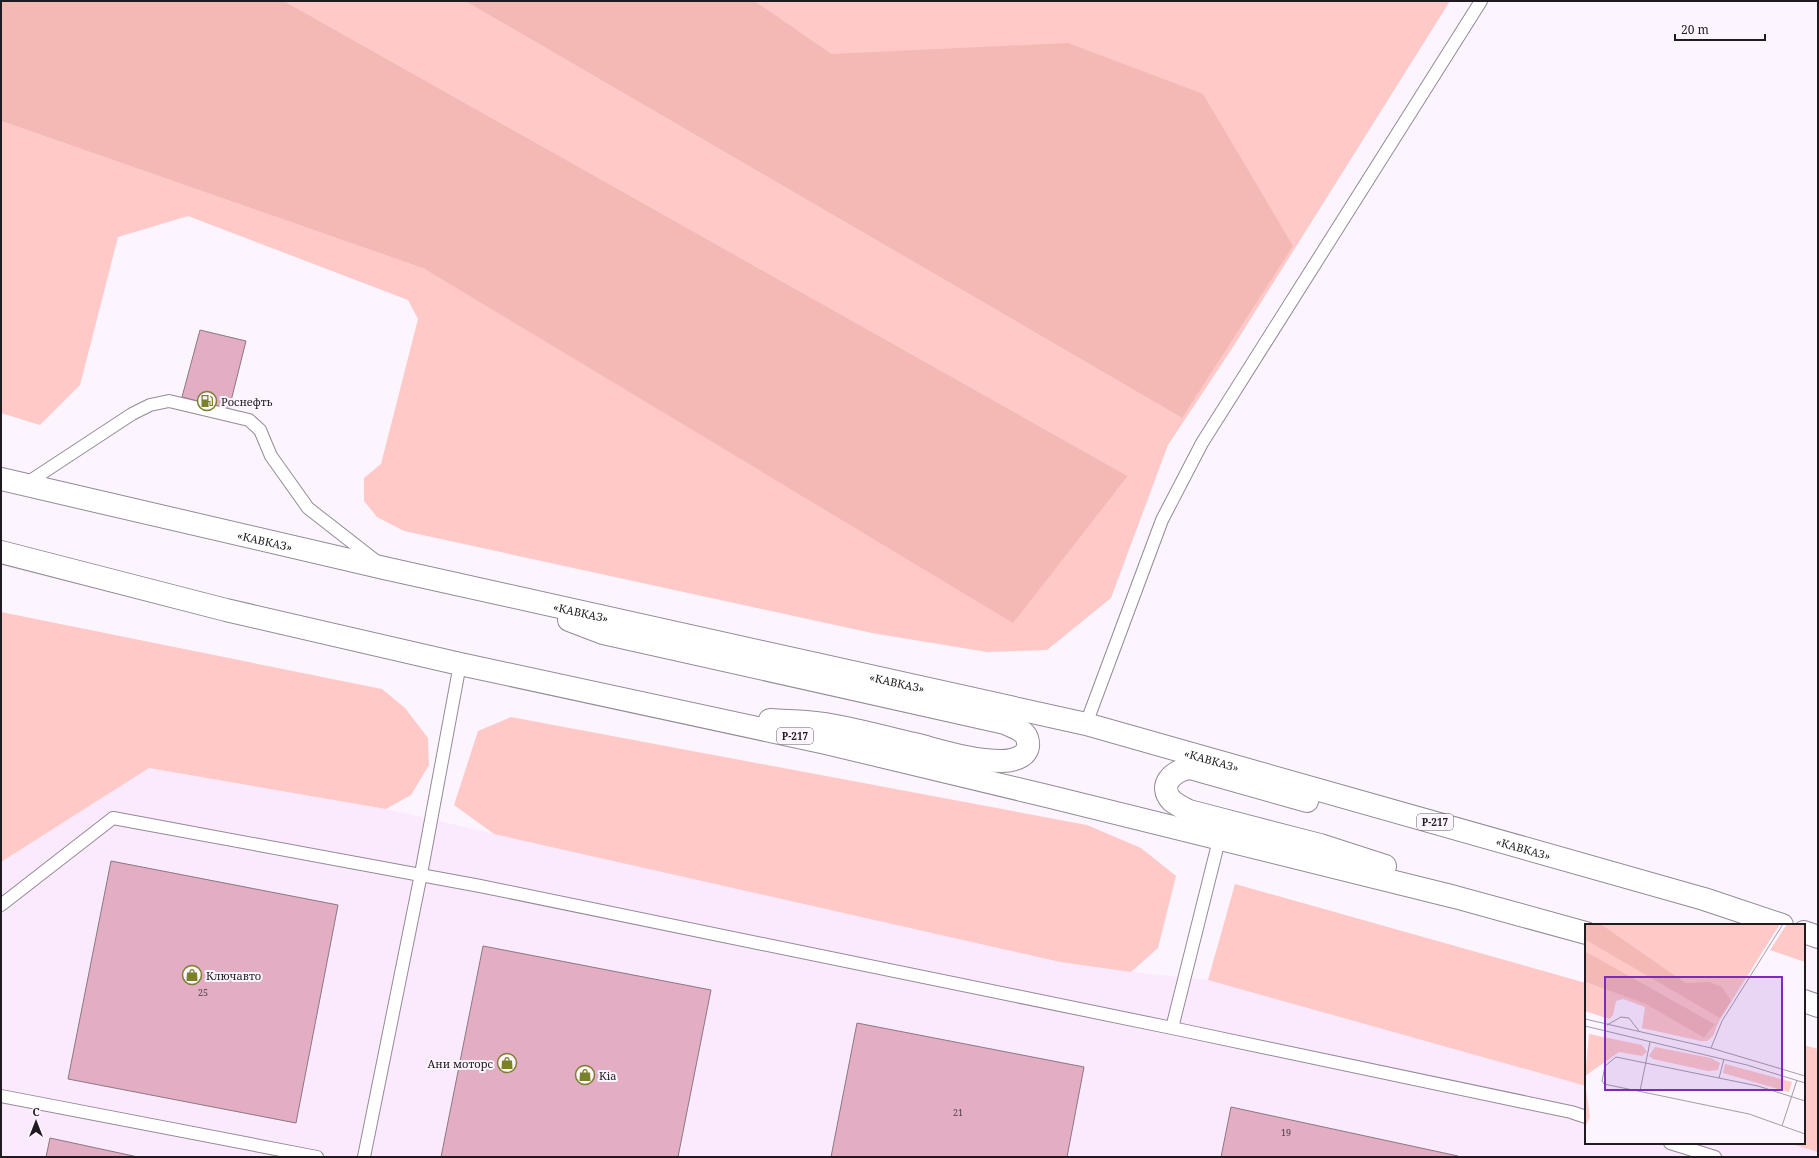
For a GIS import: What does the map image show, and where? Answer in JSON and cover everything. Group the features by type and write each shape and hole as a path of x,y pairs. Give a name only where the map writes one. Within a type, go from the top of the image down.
{"highway":[{"name":"«КАВКАЗ»","path":"1,479 504,596 1086,724 1704,899 1779,924"},
{"name":"Р-217","path":"1,552 226,610 460,664 711,718 1016,789 1456,897 1585,934"},
{"path":"504,596 603,633 1005,723 1019,729 1026,735 1029,743 1027,751 1021,758 1000,761 968,757 858,731 807,722 711,718"},
{"path":"1427,820 1321,805 1190,768 1180,770 1172,775 1167,783 1167,793 1172,800 1189,811 1320,845 1410,873 1456,897"},
{"path":"1805,932 1818,937"},
{"path":"1805,1001 1818,1006"}],"lane":[{"path":"1086,724 1162,520 1202,443 1481,1"},
{"path":"24,485 132,414 150,405 169,401 249,420 260,430 271,456 308,508 384,568"},
{"path":"364,1157 421,874 460,664"},
{"path":"1,905 113,818 421,874 1172,1028 1571,1112 1585,1117"},
{"path":"1172,1028 1219,840"},
{"path":"1,1096 317,1157"},
{"path":"1673,1144 1715,1157"}],"shaded area":[{"path":"1,1 284,1 1128,476 1013,623 425,269 1,121"},
{"path":"284,1 465,1 1182,418 832,54 755,1 1450,1 1233,347 1168,445 1111,598 1047,650 987,652 872,633 404,531 377,517 364,501 364,478 381,464 418,319 408,300 188,216 118,237 80,385 40,425 1,413 1,121 428,270 1013,622 1128,476"},
{"path":"465,1 755,1 832,54 1068,43 1203,94 1293,246 1182,418"},
{"path":"1,612 382,689 405,708 428,738 429,765 411,795 386,809 149,768 1,862"},
{"path":"511,717 1087,825 1141,848 1176,876 1158,948 1131,972 1060,962 494,834 454,805 478,731"},
{"path":"149,768 386,809 1060,962 1131,972 1208,980 1585,1086 1585,1144 1791,1144 1818,1152 1818,1157 1,1157 1,862"},
{"path":"1235,884 1585,983 1585,1086 1208,980"},
{"path":"1805,1045 1818,1049 1818,1152 1791,1144 1805,1144"}],"building":[{"path":"200,330 246,341 229,409 182,397"},
{"path":"111,861 338,905 296,1123 68,1079"},
{"path":"483,946 711,990 678,1157 441,1157"},
{"path":"857,1023 1084,1067 1067,1157 831,1157"},
{"path":"1231,1107 1458,1156 1458,1157 1221,1157"},
{"path":"50,1138 138,1157 46,1157"}],"place":[{"name":"Роснефть","path":"207,401"},
{"name":"Ключавто","path":"192,975"},
{"name":"Ани моторс","path":"507,1063"},
{"name":"Kia","path":"585,1075"}]}
